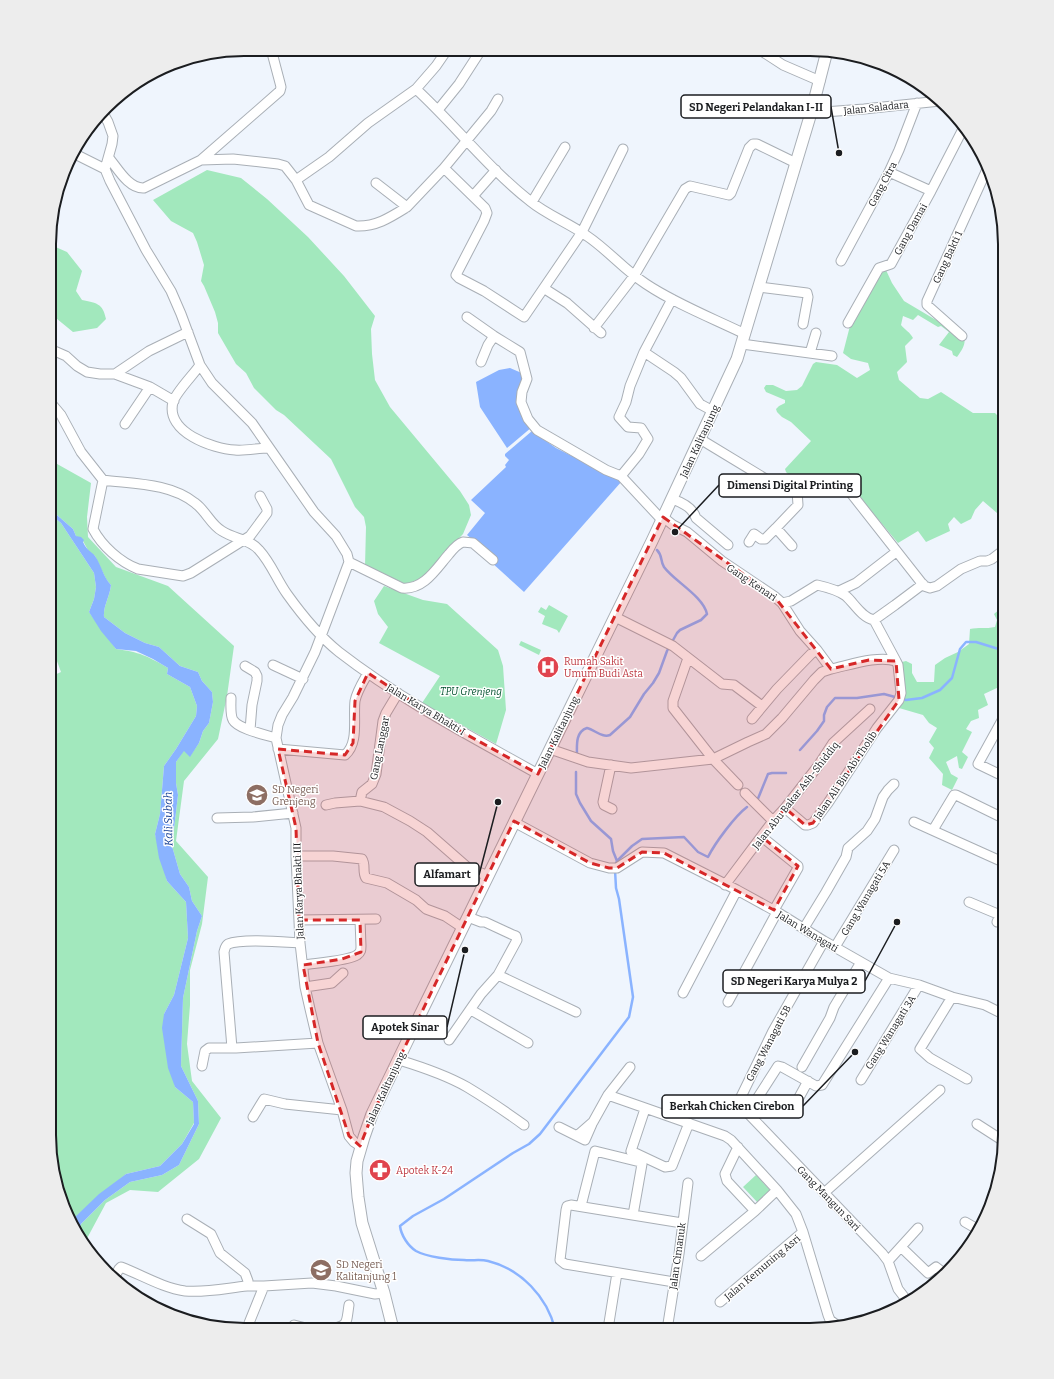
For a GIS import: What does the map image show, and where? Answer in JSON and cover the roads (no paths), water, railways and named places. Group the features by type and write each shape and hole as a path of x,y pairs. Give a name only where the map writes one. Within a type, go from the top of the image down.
{"main road":[{"name":"Jalan Kalitanjung","path":"392,1323 384,1293 366,1236 360,1210 356,1173 360,1146 372,1114 663,519 730,376 744,339 759,287 789,160 811,113 815,79 825,56"}],"street":[{"path":"109,158 132,184 140,188 144,188 201,160 280,91 281,87 273,56"},
{"path":"296,180 329,157 368,123 416,89 443,56"},
{"path":"438,110 459,84 477,56"},
{"path":"770,56 798,73 815,79"},
{"path":"416,89 496,170 532,202 582,232 604,249 634,276 646,284 744,339 810,353 832,356"},
{"path":"201,160 233,159 281,165 296,180 309,205 356,226 376,224 407,207 467,141 491,111 498,99"},
{"name":"Jalan Saladara","path":"811,113 864,110 930,100"},
{"name":"Gang Citra","path":"841,261 889,172 917,103"},
{"path":"105,117 113,136 109,158 105,169"},
{"name":"Gang Damai","path":"848,323 879,268 891,264 961,133"},
{"path":"545,289 567,303 597,331 634,276 687,187 690,186 729,195 753,144 757,144 789,160"},
{"path":"532,202 565,147"},
{"path":"444,168 485,208 487,212 484,221 456,275 524,317 545,289 582,232 623,149"},
{"path":"78,156 105,169 146,250 171,291 200,365 212,382 252,423 314,512 336,536 347,554 349,562 402,588 409,588 425,582 455,547 463,542 473,543 493,560"},
{"path":"473,196 496,170"},
{"path":"889,172 931,191"},
{"name":"Gang Bakti 1","path":"962,336 927,305 927,301 985,174"},
{"path":"376,183 407,207"},
{"path":"759,287 807,293 808,297 803,324"},
{"path":"467,317 520,352 527,376 522,392 521,402 528,419 537,430 606,470 621,476 639,454 648,440 641,428 628,427 619,418 644,352 672,299"},
{"path":"115,374 149,351 188,332"},
{"path":"810,353 816,333"},
{"path":"481,362 488,345 494,336"},
{"path":"56,351 66,356 76,366 87,372 115,374 150,387 174,401"},
{"path":"644,352 674,372 681,378 700,404 713,411"},
{"path":"200,365 174,401 174,417 177,424 188,435 207,443 236,450 269,448"},
{"path":"124,424 150,387"},
{"path":"56,409 61,415 81,452 103,480 93,529 102,542 132,567 183,576 190,573 250,536 267,512 267,509 260,496"},
{"path":"700,439 784,490 797,491 821,483 837,481 843,483 924,586 930,588 937,586 961,569 980,561 992,559 998,554"},
{"name":"Gang Kenari","path":"621,476 663,519 687,532 722,561 782,603 791,601 817,585 839,591 846,596 866,617 874,620"},
{"name":"Jalan Karya Bhakti I","path":"103,480 170,489 194,502 223,532 253,544 260,550 286,593 320,635 339,652 398,694 444,722 538,774"},
{"path":"749,542 754,534 761,539 765,539 798,505 797,491"},
{"path":"672,498 688,507 695,513 696,518 728,545"},
{"path":"776,528 792,546"},
{"path":"839,591 856,583 896,552"},
{"name":"Jalan Karya Bhakti III","path":"349,562 320,635 315,652 303,679 282,715 278,725 276,738 296,828 300,943 305,987 318,1043 342,1110 349,1136 360,1146"},
{"path":"896,661 874,620 923,584"},
{"path":"782,603 800,631 831,669"},
{"path":"615,617 670,645 722,684 734,685 762,706"},
{"path":"752,719 762,706 811,654 817,650"},
{"path":"688,658 673,706 712,759 738,785"},
{"path":"550,749 588,762 631,768 712,759 766,734 822,672 869,660 896,661"},
{"name":"Jalan Ali Bin Abi Tholib","path":"785,808 805,825 813,823 828,803 876,728 900,696 898,665 896,661"},
{"path":"273,665 303,679"},
{"path":"245,666 255,672 257,676 250,730"},
{"path":"278,749 345,755 349,752 353,743 355,700 358,691 368,673"},
{"name":"Gang Langgar","path":"360,801 362,792 372,784 376,774 383,721 386,713 398,694"},
{"path":"231,698 233,721 250,730 276,738"},
{"name":"Jalan Abu Bakar Ash-Shiddiq","path":"725,885 773,821 818,766 833,743 870,709"},
{"path":"998,726 974,762 998,774"},
{"path":"611,765 602,802 604,805 612,808"},
{"path":"804,928 846,857 848,848 867,831 875,819 883,797 894,784"},
{"path":"745,793 773,821"},
{"path":"933,830 951,797 954,795 998,817"},
{"path":"326,805 360,801 384,807 427,832 467,867 488,876"},
{"path":"217,818 293,813"},
{"name":"Jalan Wanagati","path":"514,822 590,863 613,868 642,852 664,853 775,911 889,978 919,985 952,997 985,1005 998,1011"},
{"path":"914,822 998,860"},
{"path":"728,1002 798,868 798,866 762,837"},
{"name":"Gang Wanagati 5A","path":"835,947 894,850"},
{"path":"296,856 333,856 362,859 364,862 364,876 366,878 387,884 419,902 426,909 445,916 463,928"},
{"path":"684,993 737,890"},
{"path":"969,902 998,917"},
{"path":"449,1040 481,994 498,975 517,938 485,922 468,917"},
{"path":"299,920 376,920"},
{"path":"303,965 342,959 355,956 359,953 362,946 360,920"},
{"path":"232,1048 224,952 225,947 234,943 254,941 300,943"},
{"name":"Gang Wanagati 5B","path":"738,1103 773,1031 824,941"},
{"path":"802,1068 834,1008 861,962"},
{"path":"305,987 332,983 343,973"},
{"path":"498,975 576,1012"},
{"path":"753,1105 778,1066 816,1086 822,1085 889,978"},
{"name":"Gang Wanagati 3A","path":"860,1080 919,985"},
{"path":"952,997 920,1050 930,1058 967,1079"},
{"path":"471,1010 528,1043"},
{"path":"202,1066 207,1049 318,1043"},
{"path":"398,1060 419,1066 466,1087 524,1125"},
{"path":"559,1127 577,1136 593,1122 608,1095 630,1067"},
{"path":"796,1103 808,1081"},
{"path":"824,1193 940,1090"},
{"path":"608,1095 725,1136 738,1147 777,1190 796,1214 803,1232 828,1315 832,1321"},
{"path":"253,1117 264,1099 285,1104 342,1110"},
{"name":"Gang Mangun Sari","path":"738,1103 882,1253 888,1261 898,1289 905,1298"},
{"path":"645,1109 631,1151 665,1167 672,1166 689,1123"},
{"path":"977,1124 998,1138"},
{"path":"738,1147 725,1177 727,1181 755,1210"},
{"path":"581,1206 594,1151 640,1162 642,1164 633,1215"},
{"name":"Jalan Cimanuk","path":"668,1323 688,1183"},
{"path":"701,1256 777,1190"},
{"path":"674,1282 565,1264 560,1260 566,1210 567,1206 581,1206 682,1223"},
{"path":"187,1219 211,1234 220,1254 245,1273 248,1286"},
{"path":"965,1222 974,1227"},
{"path":"888,1261 918,1228"},
{"name":"Jalan Kemuning Asri","path":"720,1302 803,1232"},
{"path":"901,1247 928,1273 936,1267 940,1270"},
{"path":"117,1273 121,1267 147,1279 172,1288 184,1290 211,1290 248,1286 312,1283 375,1294 384,1293"},
{"path":"609,1323 617,1273"},
{"path":"249,1323 264,1286"},
{"path":"346,1323 349,1305"}],"water":[{"path":"510,368 524,374 520,393 532,427 507,448 480,407 476,382 499,370"},
{"path":"532,431 556,448 622,481 524,592 491,562 495,558 467,535 485,513 471,500 506,467 505,465 509,460 505,454"},
{"name":"Kali Subah","path":"56,514 73,529 76,536 81,537 84,540 84,545 95,556 111,585 104,617 125,633 145,643 159,647 180,666 198,672 202,681 212,692 213,702 209,723 203,731 199,743 190,757 184,751 176,762 176,783 178,795 172,846 180,874 189,887 192,901 202,916 197,931 183,998 181,1066 198,1101 199,1124 179,1165 162,1175 130,1182 105,1200 81,1224 80,1227 75,1217 99,1194 126,1174 160,1166 182,1144 194,1124 193,1102 175,1087 168,1068 162,1028 164,1014 174,995 188,938 186,902 167,881 159,858 155,834 160,814 164,766 196,716 197,706 190,687 167,674 168,668 136,651 116,649 101,631 89,612 94,599 96,587 94,573 61,523 56,519"}],"waterway":[{"path":"577,756 577,744 580,733 587,728 601,735 607,736 630,717 659,673 667,651 677,633 680,630 701,620 707,614 700,601 664,567 660,554 657,550"},
{"path":"800,750 824,721 824,715 827,707 835,698 857,698 884,694 906,700 922,698 940,690 952,678 960,649 966,642 976,642 998,649"},
{"path":"576,772 576,794 580,803 591,821 611,839 613,851 617,861"},
{"path":"757,801 768,774 786,773"},
{"path":"615,865 632,846 642,839 684,837 698,852 708,857 726,830 747,807"},
{"path":"553,1323 546,1306 539,1296 531,1286 511,1270 485,1260 446,1259 421,1253 413,1249 403,1237 400,1226 413,1216 444,1199 529,1144 540,1134 629,1017 633,997 619,899 616,888 615,870"}],"place":[{"name":"SD Negeri Pelandakan I-II","path":"839,153"},
{"name":"Dimensi Digital Printing","path":"675,532"},
{"name":"Rumah Sakit Umum Budi Asta","path":"548,667"},
{"name":"SD Negeri Grenjeng","path":"257,795"},
{"name":"Alfamart","path":"498,802"},
{"name":"SD Negeri Karya Mulya 2","path":"897,922"},
{"name":"Apotek Sinar","path":"465,950"},
{"name":"Berkah Chicken Cirebon","path":"855,1052"},
{"name":"Apotek K-24","path":"380,1170"},
{"name":"SD Negeri Kalitanjung 1","path":"321,1270"}],"park label":[{"name":"TPU Grenjeng","path":"471,691"}]}
